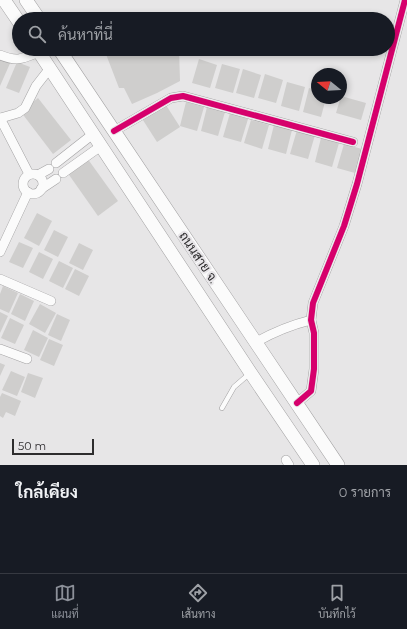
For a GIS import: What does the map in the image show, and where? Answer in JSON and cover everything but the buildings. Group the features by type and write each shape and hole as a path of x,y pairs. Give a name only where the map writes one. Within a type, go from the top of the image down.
{"main road":[{"path":"4,0 12,12"},
{"path":"26,0 34,12"},
{"name":"ถนนสาย จ.","path":"42,56 313,465"},
{"name":"ถนนสาย จ.","path":"64,56 338,465"}],"street":[{"path":"395,41 406,0"},
{"path":"0,54 11,59 21,59 27,56"},
{"path":"297,403 311,391 315,352 314,333 311,320 313,303 344,226 357,184 391,56"},
{"path":"41,189 43,184 42,179 34,175 0,118 18,113 25,108 36,86 50,68"},
{"path":"114,131 171,98 183,96 353,142"},
{"path":"93,134 53,166 26,177 23,185 25,189 28,192 35,193 101,146"},
{"path":"0,252 28,192"},
{"path":"0,278 51,301"},
{"path":"256,342 276,330 292,324 311,320"},
{"path":"0,349 26,360"}],"lane":[{"path":"222,408 234,387 250,372"}],"cycle path":[{"path":"395,38 405,0"},
{"path":"297,403 311,391 314,369 314,333 311,320 313,303 344,226 357,184 390,56"},
{"path":"114,131 171,98 183,96 353,142"}]}
